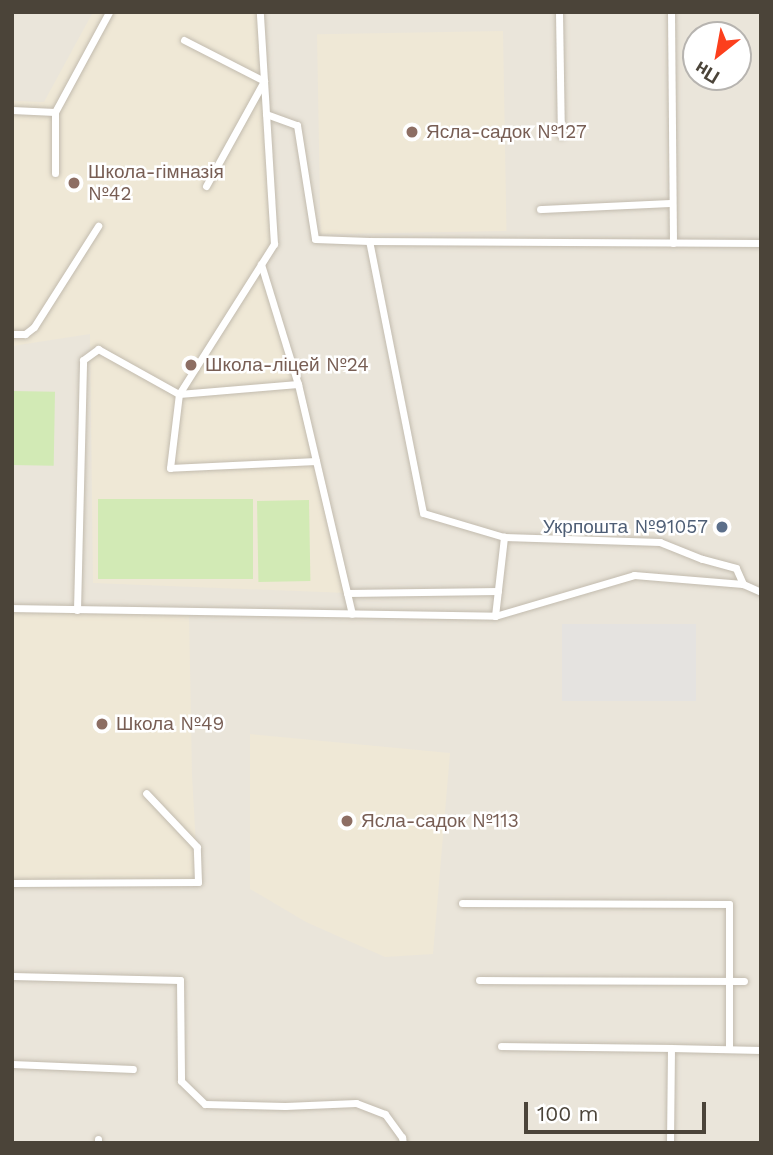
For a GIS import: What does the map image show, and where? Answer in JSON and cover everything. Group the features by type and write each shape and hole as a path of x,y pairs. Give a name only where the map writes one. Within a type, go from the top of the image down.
{"lane":[{"path":"55,173 55,112 109,12"},
{"path":"260,12 274,244 179,394 170,468 316,461"},
{"path":"559,12 561,135"},
{"path":"671,12 673,243"},
{"path":"184,40 264,81"},
{"path":"206,186 264,81"},
{"path":"12,110 55,112"},
{"path":"266,114 297,125 315,239 761,243"},
{"path":"540,209 672,203"},
{"path":"12,334 25,334 34,327 98,226"},
{"path":"369,241 423,513 504,537 660,542 702,559 736,568 743,584"},
{"path":"261,264 298,384 352,614"},
{"path":"77,610 83,360 98,349 179,394 298,384"},
{"path":"495,616 504,537"},
{"path":"12,608 495,616 634,575 743,584 761,592"},
{"path":"347,593 498,591"},
{"path":"12,883 198,882 197,847 146,793"},
{"path":"462,903 729,904 729,1049"},
{"path":"12,976 180,980 181,1081 205,1104 285,1107 356,1103 385,1114 403,1143"},
{"path":"479,979 744,981"},
{"path":"501,1046 761,1050"},
{"path":"670,1143 671,1048"},
{"path":"12,1064 133,1069"}],"shaded area":[{"path":"12,12 761,12 761,1143 12,1143"},
{"name":"Школа-ліцей №24","path":"93,12 260,12 274,244 262,265 298,384 347,593 93,583 90,334 12,346 12,101 44,102"},
{"name":"Ясла-садок №127","path":"503,31 506,231 321,234 317,34"},
{"name":"Школа №49","path":"12,608 189,612 192,775 198,882 12,883"},
{"path":"562,624 696,624 696,701 562,701"},
{"name":"Ясла-садок №113","path":"250,734 450,753 433,954 385,957 306,922 250,889"}],"green space":[{"path":"12,391 55,392 54,466 12,465"},
{"path":"98,499 253,499 253,579 98,579"},
{"path":"309,500 310,581 258,582 257,501"}],"place":[{"name":"Ясла-садок №127","path":"412,132"},
{"name":"Школа-гімназія №42","path":"74,183"},
{"name":"Школа-ліцей №24","path":"191,365"},
{"name":"Укрпошта №91057","path":"722,527"},
{"name":"Школа №49","path":"102,724"},
{"name":"Ясла-садок №113","path":"347,821"}]}
